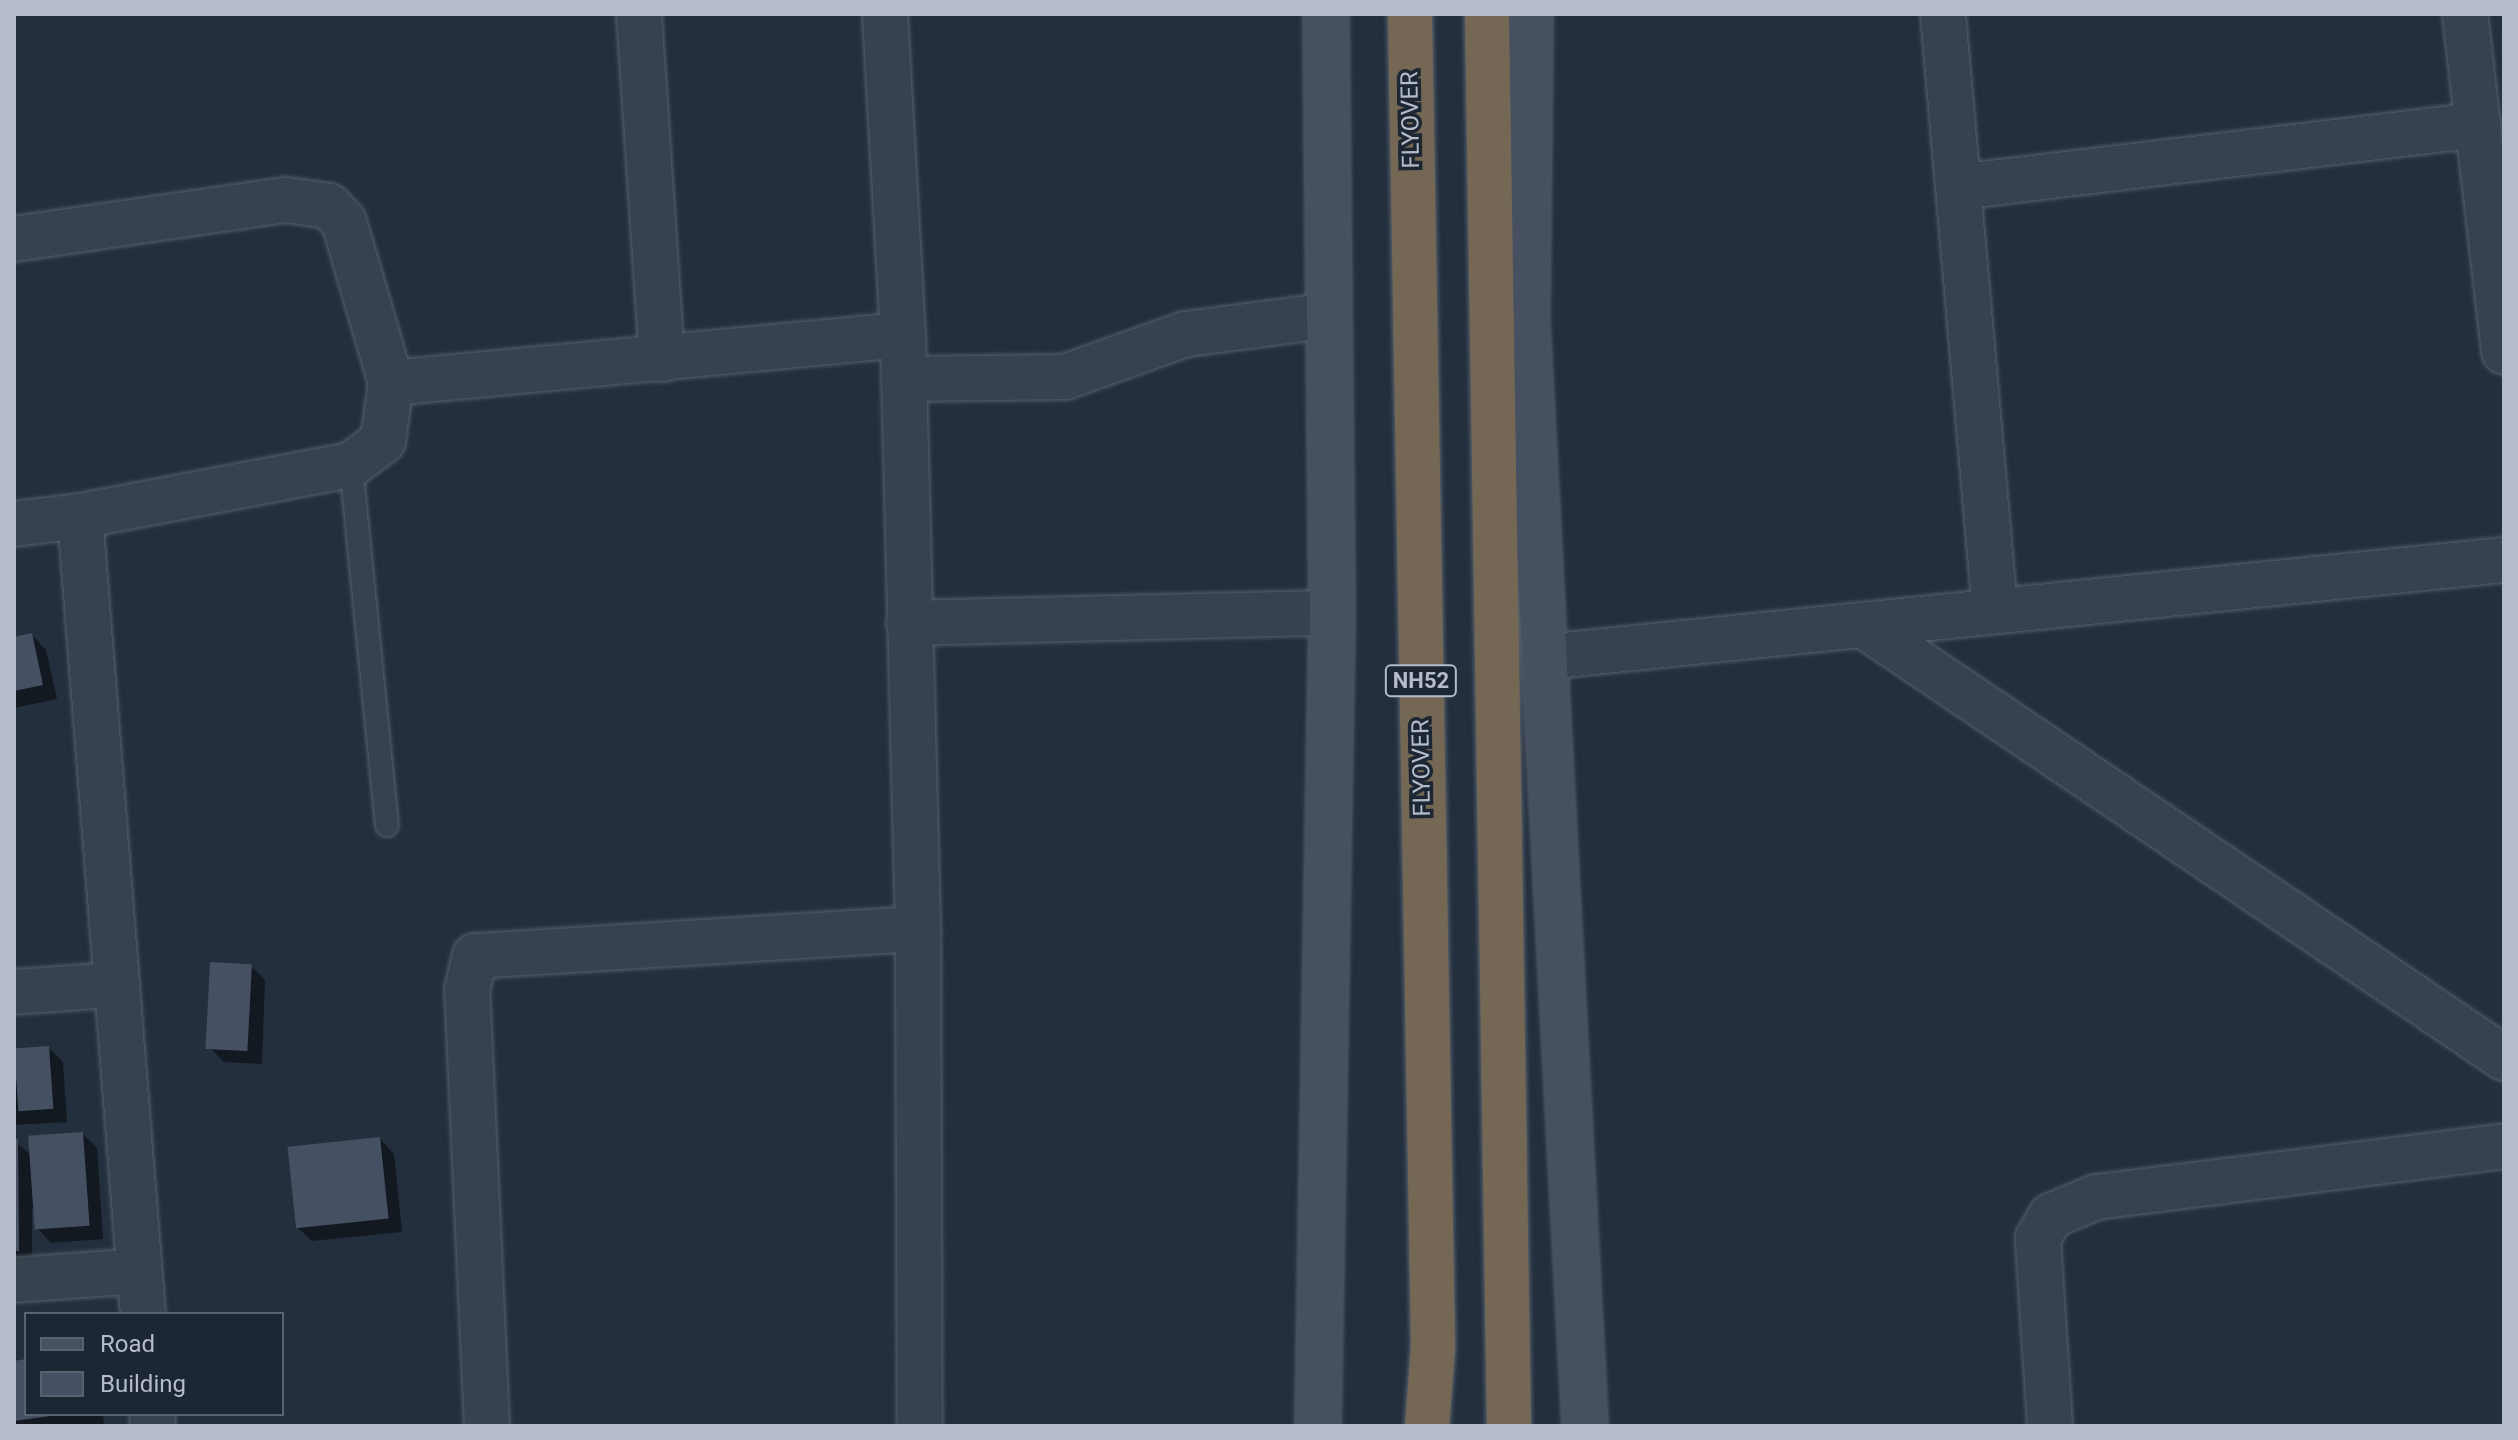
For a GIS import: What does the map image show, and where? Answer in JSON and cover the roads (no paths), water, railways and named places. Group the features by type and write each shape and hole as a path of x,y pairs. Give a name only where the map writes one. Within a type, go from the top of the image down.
{"highway":[{"name":"FLYOVER","path":"1410,14 1433,1347 1427,1426"},
{"path":"1487,14 1511,1343 1509,1426"}],"main road":[{"path":"1318,1426 1332,613 1325,316 1326,14"},
{"path":"1530,14 1527,325 1585,1426"}],"street":[{"path":"639,14 662,359"},
{"path":"885,14 903,335 918,929 920,1426"},
{"path":"1943,14 1995,611"},
{"path":"2465,14 2504,352"},
{"path":"1958,187 2478,125"},
{"path":"14,239 286,200 329,206 344,222 413,381"},
{"path":"904,379 1065,377 1186,334 1325,316"},
{"path":"413,381 903,335"},
{"path":"14,524 80,516 351,465 383,441 413,381"},
{"path":"80,516 112,985 143,1312"},
{"path":"1545,657 2504,560"},
{"path":"909,623 1332,613"},
{"path":"1863,625 2504,1058"},
{"path":"487,1426 467,990 475,956 918,929"},
{"path":"14,992 112,985"},
{"path":"2050,1426 2038,1238 2051,1216 2096,1197 2504,1146"},
{"path":"14,1280 139,1271"}],"lane":[{"path":"351,465 387,825"}]}
